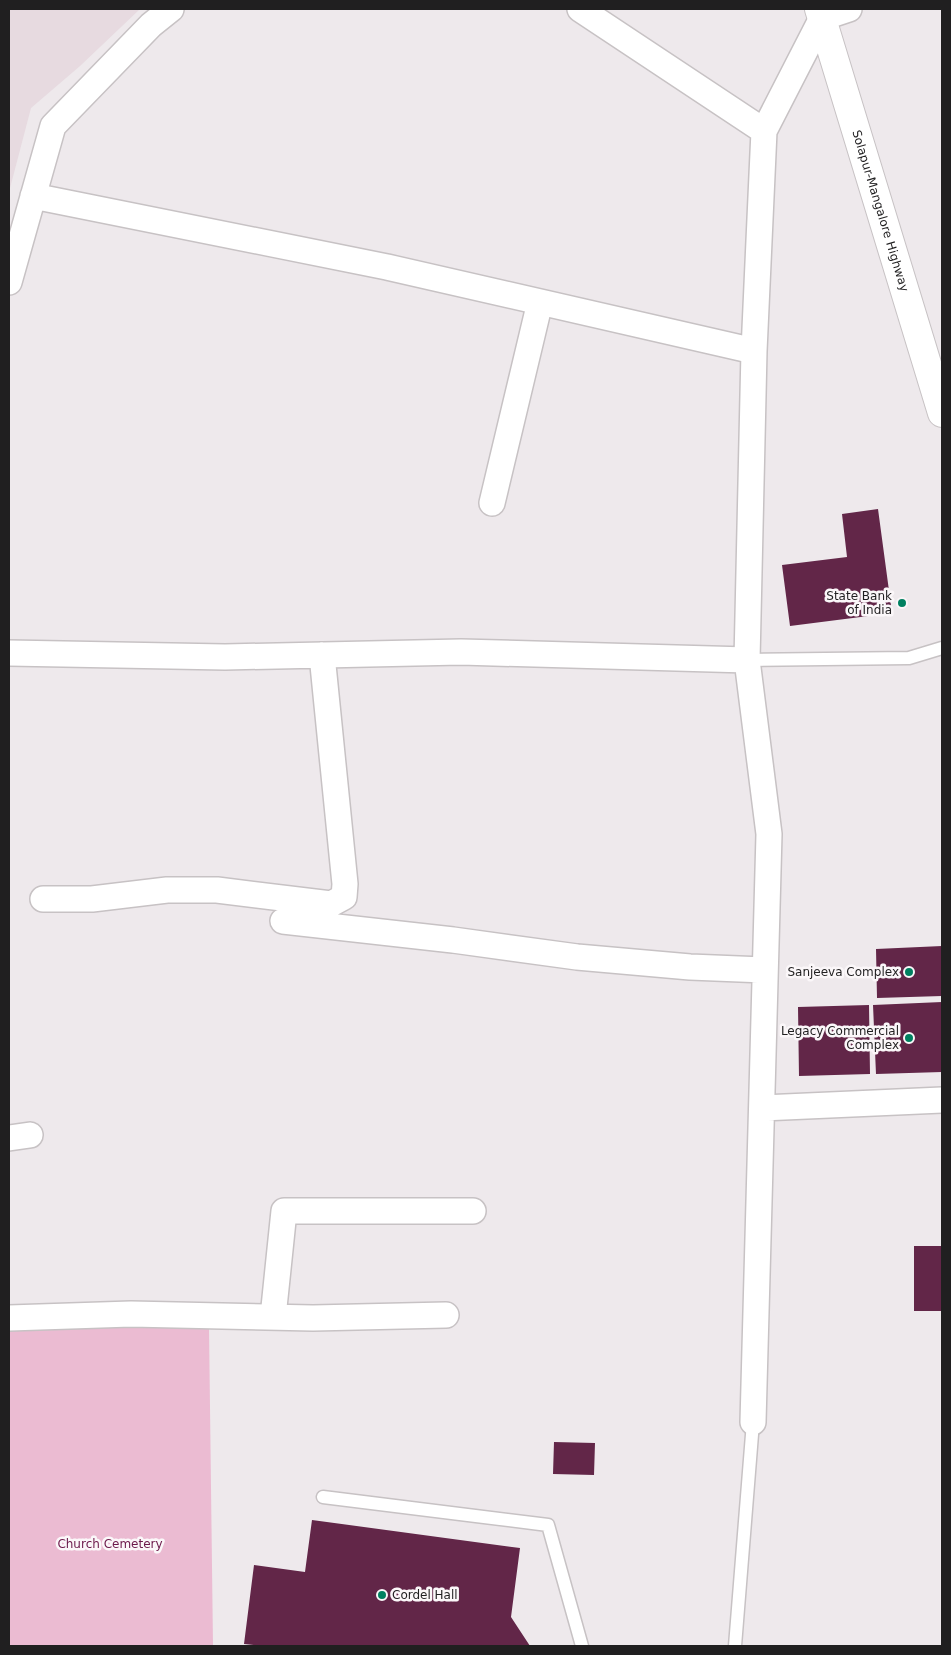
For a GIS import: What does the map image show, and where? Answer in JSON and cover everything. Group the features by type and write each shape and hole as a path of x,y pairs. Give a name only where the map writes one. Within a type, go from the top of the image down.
{"highway":[{"name":"Solapur-Mangalore Highway","path":"820,13 942,413"}],"street":[{"path":"9,282 53,126 151,25 171,9"},
{"path":"580,9 764,131"},
{"path":"753,1422 769,834 747,660 754,351 764,131 820,13 849,9"},
{"path":"33,196 387,267 754,351"},
{"path":"492,503 540,302"},
{"path":"9,653 225,657 461,652 747,660"},
{"path":"43,899 92,899 168,890 217,890 331,904 344,897 345,884 322,655"},
{"path":"283,921 453,940 577,957 765,970"},
{"path":"762,1108 942,1100"},
{"path":"273,1317 284,1211 473,1211"},
{"path":"9,1318 131,1314 273,1317 446,1315"}],"lane":[{"path":"747,660 909,658 942,648"},
{"path":"735,1646 753,1422"},
{"path":"323,1496 548,1525 582,1646"}],"shaded area":[{"path":"9,9 140,9 80,66 31,108 9,192"}],"green space":[{"name":"Church Cemetery","path":"10,1327 209,1327 213,1646 9,1646"}],"building":[{"path":"878,509 892,613 790,626 782,565 847,557 842,514"},
{"name":"Sanjeeva Complex","path":"942,946 942,996 877,998 876,949"},
{"name":"Legacy Commercial Complex","path":"942,1002 942,1072 876,1074 873,1005"},
{"path":"869,1005 870,1074 799,1076 798,1007"},
{"path":"914,1246 942,1246 942,1311 914,1311"},
{"path":"554,1442 595,1443 594,1475 553,1474"},
{"name":"Cordel Hall","path":"312,1520 520,1548 511,1617 530,1646 264,1646 244,1644 254,1565 305,1572"}],"place":[{"name":"State Bank of India","path":"902,603"},
{"name":"Sanjeeva Complex","path":"909,972"},
{"name":"Legacy Commercial Complex","path":"909,1038"},
{"name":"Cordel Hall","path":"382,1595"}]}
